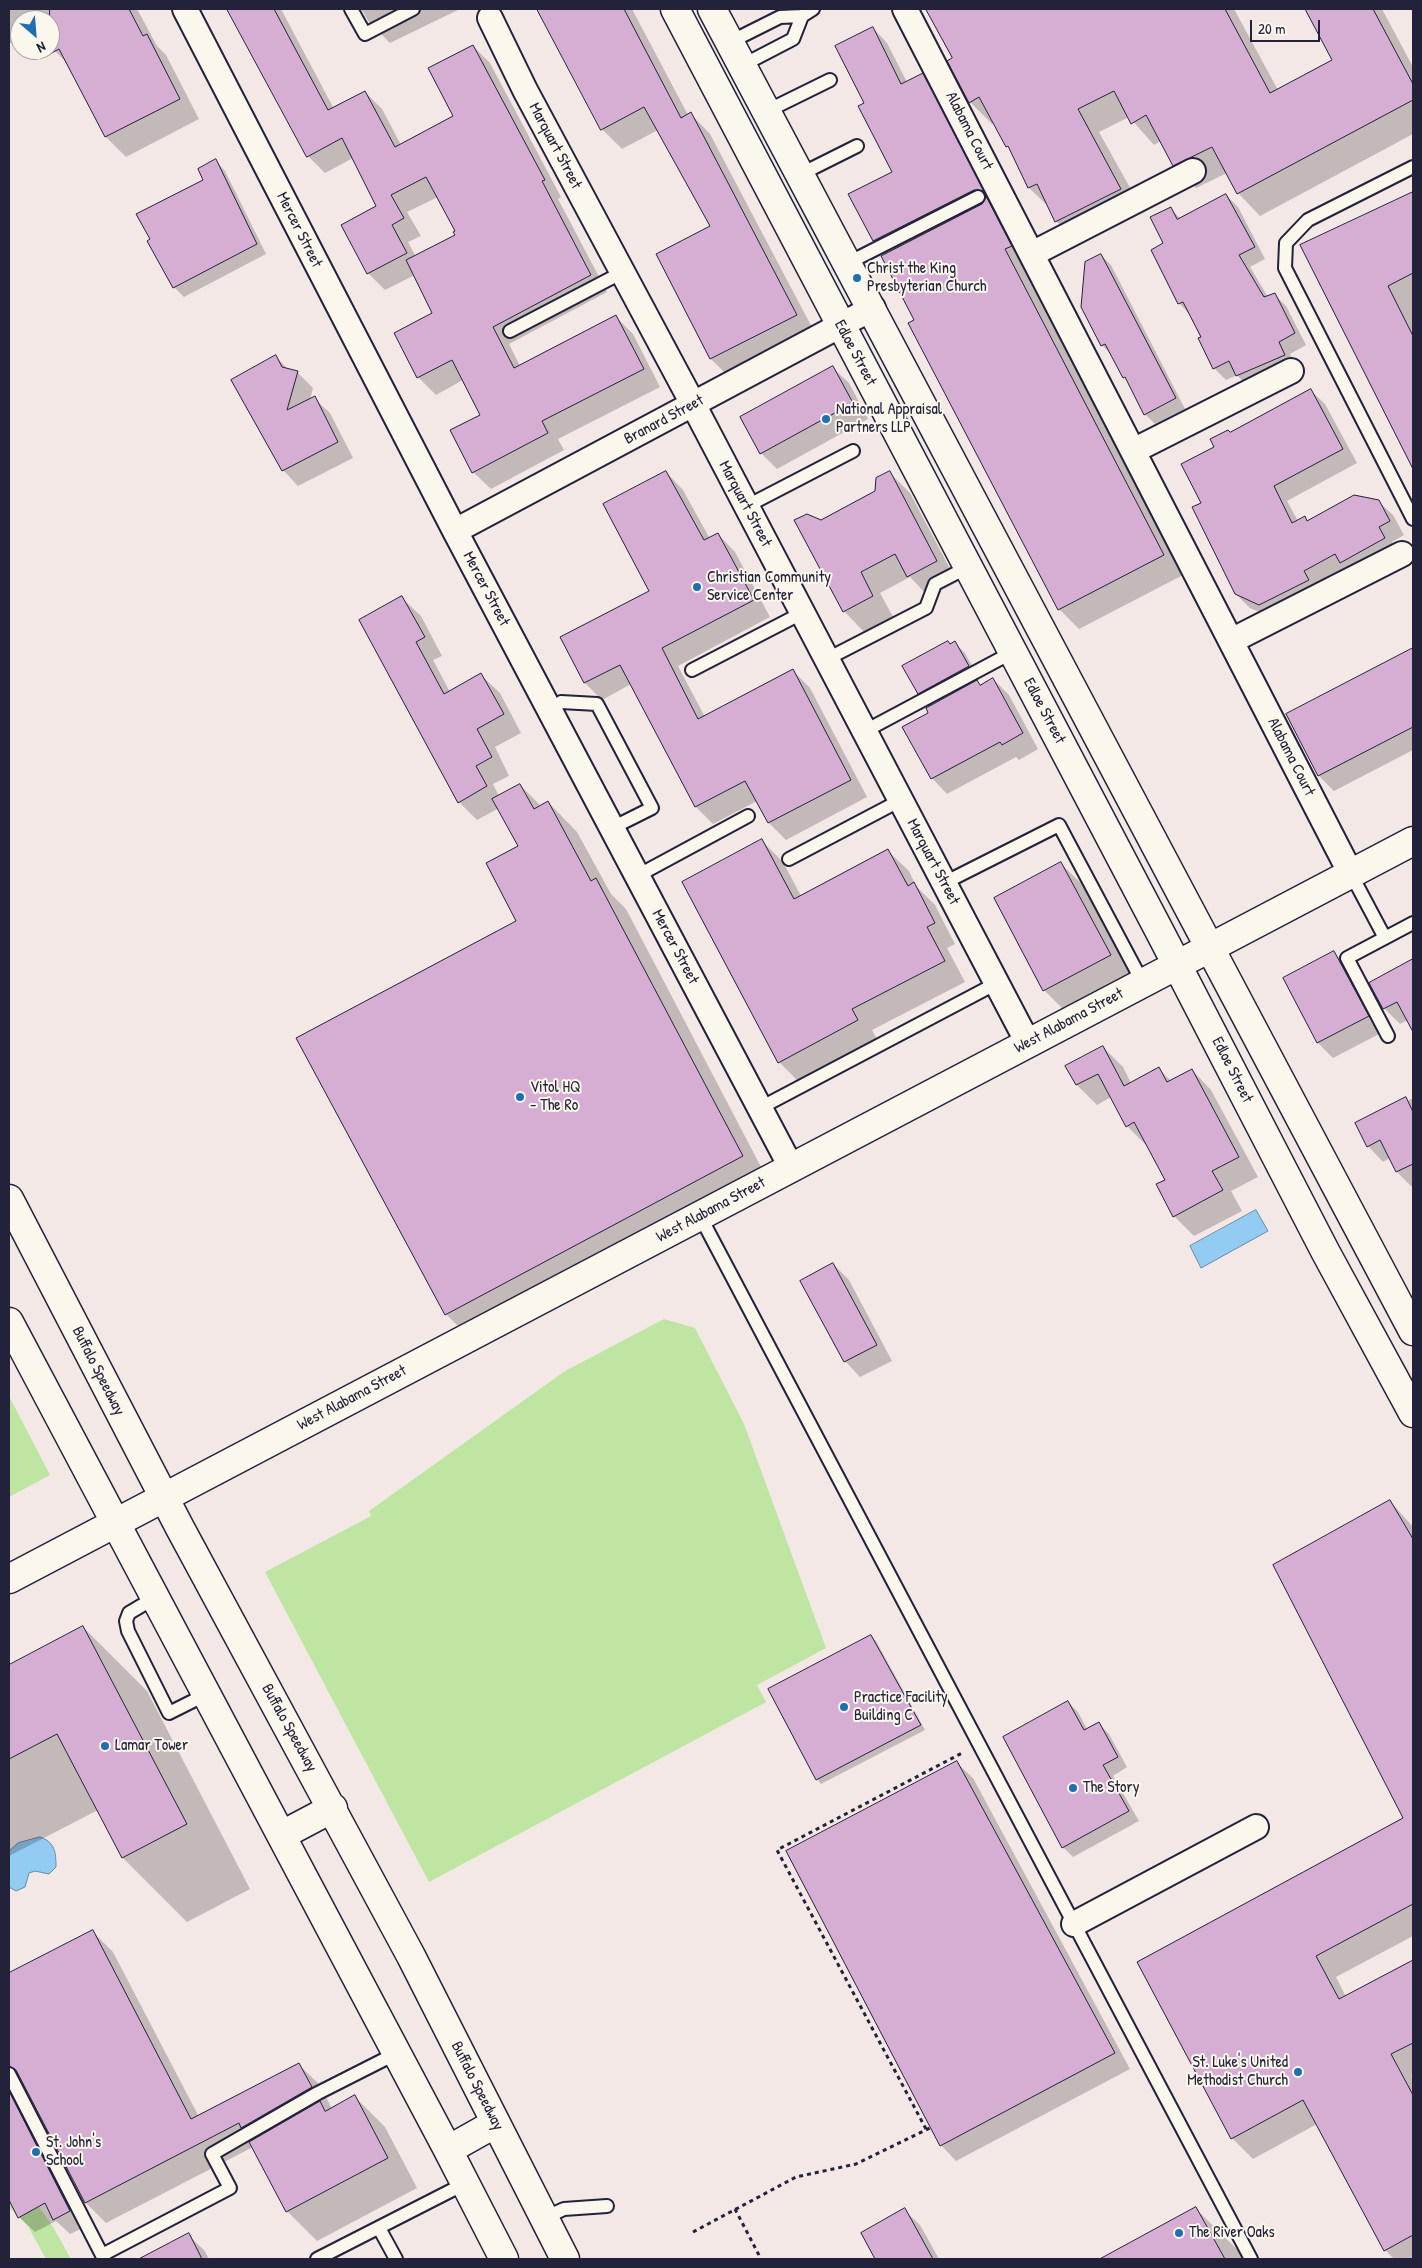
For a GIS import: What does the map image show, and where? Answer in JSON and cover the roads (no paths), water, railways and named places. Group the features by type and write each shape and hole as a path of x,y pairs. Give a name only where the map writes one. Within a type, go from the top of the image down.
{"main road":[{"name":"Edloe Street","path":"675,9 1178,965 1325,1251 1413,1413"},
{"path":"712,9 873,308 1413,1331"},
{"path":"706,67 736,53"},
{"path":"1013,652 1046,635"},
{"name":"West Alabama Street","path":"9,1579 1413,841"},
{"name":"Buffalo Speedway","path":"9,1199 164,1497 333,1808 565,2259"},
{"path":"1325,1251 1361,1232"},
{"path":"9,1322 466,2183 504,2259"},
{"path":"282,1835 333,1808"},
{"path":"448,2150 496,2123"}],"street":[{"name":"Mercer Street","path":"185,9 455,531 791,1167"},
{"name":"Alabama Court","path":"905,9 1351,874"},
{"name":"Marquart Street","path":"490,18 525,90 693,404 1028,1043"},
{"path":"1032,254 1193,171"},
{"name":"Branard Street","path":"455,531 873,308"},
{"path":"1133,451 1291,371"},
{"path":"1231,641 1402,554"},
{"path":"1074,1924 1256,1827"}],"lane":[{"path":"351,9 365,34 413,9"},
{"path":"736,53 793,39 808,12"},
{"path":"736,53 780,17 808,12"},
{"path":"767,111 830,80"},
{"path":"801,174 857,146"},
{"path":"1413,167 1308,220 1286,243 1285,268 1413,519"},
{"path":"848,263 978,198"},
{"path":"510,331 623,272"},
{"path":"746,506 853,451"},
{"path":"827,659 926,608 936,584 968,567"},
{"path":"692,670 802,613"},
{"path":"865,731 1013,652"},
{"path":"550,710 560,702 597,704 652,808 612,828"},
{"path":"789,858 901,800"},
{"path":"637,876 748,816"},
{"path":"944,883 1059,825 1143,983"},
{"path":"1351,874 1385,938"},
{"path":"1388,1036 1347,958 1413,923"},
{"path":"760,1108 997,983"},
{"path":"700,1216 1251,2259"},
{"path":"156,1597 129,1613 126,1620 128,1631 170,1713 207,1694"},
{"path":"9,2074 103,2257 230,2188 212,2154 318,2092 397,2053"},
{"path":"317,2259 466,2183"},
{"path":"544,2218 564,2209 607,2206"},
{"path":"379,2228 396,2259"}],"water":[{"path":"1256,1210 1268,1231 1201,1268 1190,1246"},
{"path":"40,1837 49,1842 54,1848 56,1867 49,1874 35,1871 29,1873 25,1887 16,1891 9,1887 9,1851 18,1843"}],"place":[{"name":"Christ the King Presbyterian Church","path":"857,278"},
{"name":"National Appraisal Partners LLP","path":"826,419"},
{"name":"Christian Community Service Center","path":"697,587"},
{"name":"Vitol HQ - The Ro","path":"520,1097"},
{"name":"Practice Facility Building C","path":"844,1707"},
{"name":"Lamar Tower","path":"105,1746"},
{"name":"The Story","path":"1073,1788"},
{"name":"St. Luke's United Methodist Church","path":"1298,2072"},
{"name":"St. John's School","path":"36,2152"},
{"name":"The River Oaks","path":"1179,2233"}]}
